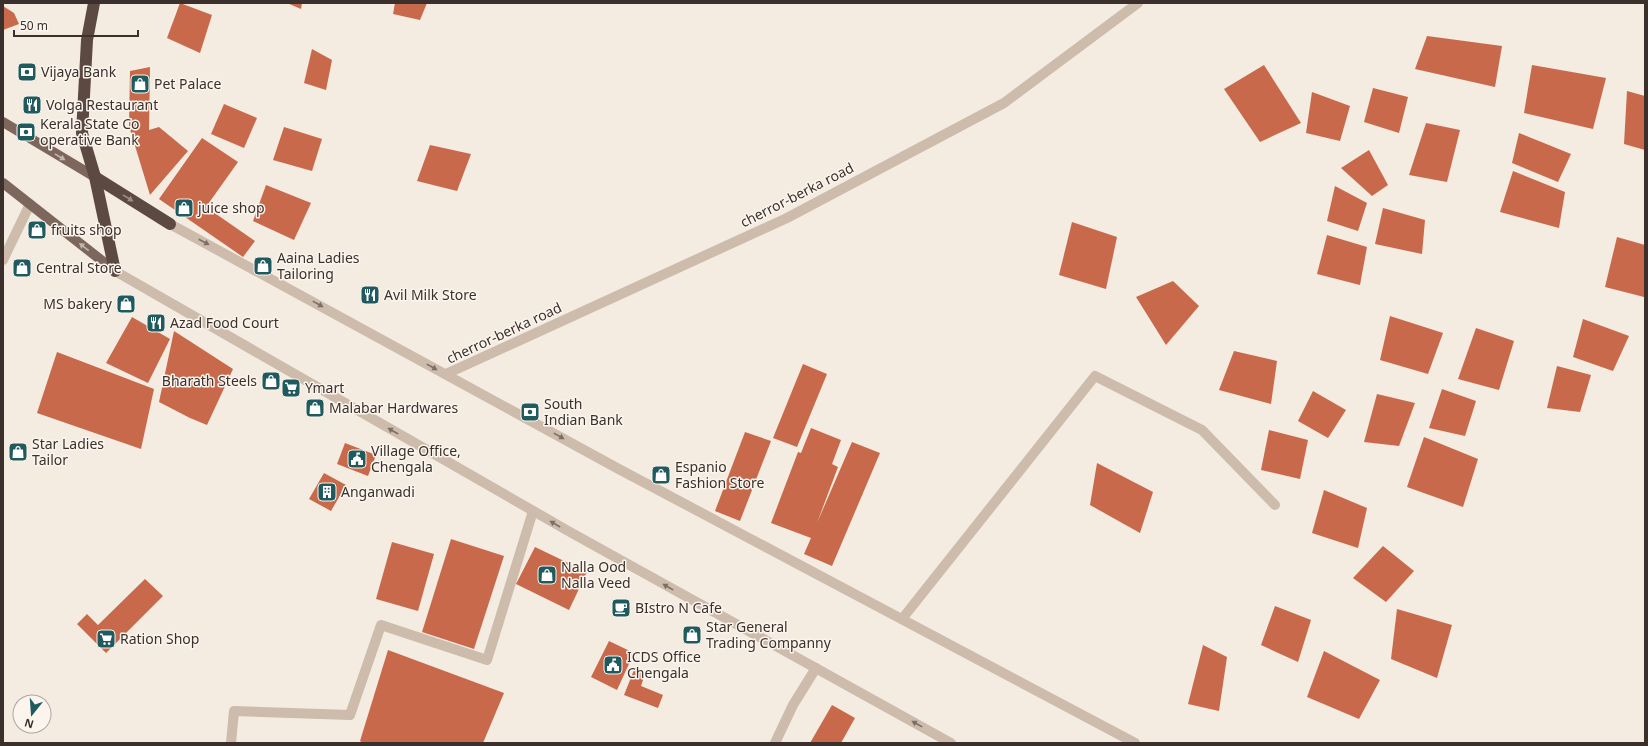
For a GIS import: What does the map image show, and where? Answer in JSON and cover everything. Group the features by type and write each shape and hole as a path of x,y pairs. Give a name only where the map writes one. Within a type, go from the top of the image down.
{"highway":[{"path":"94,3 87,40 82,133 95,177 115,271"},
{"path":"95,177 170,224"}],"main road":[{"path":"3,122 95,177"},
{"path":"3,183 115,271"}],"street":[{"name":"cherror-berka road","path":"446,374 787,218 996,107 1138,3"},
{"path":"3,260 30,204"},
{"path":"170,224 616,467 1135,743"},
{"path":"115,271 533,511 951,743"},
{"path":"902,619 1095,376 1202,430 1275,505"},
{"path":"231,743 234,711 350,715 381,625 487,660 533,511"},
{"path":"775,743 793,705 816,668"}],"building":[{"path":"180,3 212,15 200,53 167,38"},
{"path":"287,3 302,3 301,9"},
{"path":"395,3 427,3 420,20 393,14"},
{"path":"3,6 14,13 19,24 3,30"},
{"path":"1427,36 1502,46 1495,87 1415,69"},
{"path":"312,49 332,60 326,90 304,83"},
{"path":"1264,65 1301,123 1260,142 1224,89"},
{"path":"1532,65 1606,78 1593,129 1524,113"},
{"path":"150,67 149,130 159,127 188,151 150,195 129,126 130,71"},
{"path":"1373,88 1408,97 1399,133 1364,122"},
{"path":"1627,91 1645,96 1645,150 1624,144"},
{"path":"1312,92 1350,106 1340,141 1306,133"},
{"path":"224,104 257,118 244,148 211,134"},
{"path":"1426,123 1460,130 1447,182 1409,175"},
{"path":"284,127 322,139 312,171 273,160"},
{"path":"1519,133 1571,154 1558,182 1512,163"},
{"path":"202,138 238,162 206,207 255,241 243,257 159,199"},
{"path":"430,145 471,154 457,191 417,181"},
{"path":"1369,150 1388,185 1372,196 1341,168"},
{"path":"1513,171 1565,192 1559,228 1500,212"},
{"path":"266,185 311,203 294,240 253,221"},
{"path":"1335,186 1367,203 1358,231 1327,221"},
{"path":"1383,208 1425,220 1422,254 1375,244"},
{"path":"1072,222 1117,237 1106,289 1059,275"},
{"path":"1327,235 1367,247 1360,285 1317,274"},
{"path":"1617,237 1645,245 1644,297 1605,287"},
{"path":"1173,281 1199,306 1166,345 1136,297"},
{"path":"1390,316 1443,333 1428,374 1380,360"},
{"path":"132,317 170,339 148,383 106,363"},
{"path":"1583,319 1629,336 1613,371 1573,357"},
{"path":"1476,328 1514,341 1499,390 1458,379"},
{"path":"174,331 233,369 207,425 159,402"},
{"path":"1234,351 1277,361 1271,404 1219,390"},
{"path":"57,352 154,389 141,449 37,413"},
{"path":"803,364 827,374 797,447 773,438"},
{"path":"1557,366 1591,375 1580,412 1547,408"},
{"path":"1442,389 1476,401 1465,436 1429,428"},
{"path":"1313,391 1346,410 1328,438 1298,421"},
{"path":"1377,394 1415,403 1399,446 1364,442"},
{"path":"811,428 841,440 832,464 838,467 817,523 852,442 880,453 832,566 804,554 811,538 771,523 798,452 801,453"},
{"path":"1269,430 1308,440 1300,479 1261,470"},
{"path":"745,432 771,441 740,521 715,511"},
{"path":"1424,437 1478,459 1463,507 1407,487"},
{"name":"Village Office, Chengala","path":"345,443 376,455 368,476 337,464"},
{"path":"1097,463 1153,492 1140,533 1090,505"},
{"name":"Anganwadi","path":"324,473 346,485 331,511 309,499"},
{"path":"1324,490 1367,508 1358,548 1312,533"},
{"path":"451,539 504,556 474,649 422,632"},
{"path":"392,542 434,554 418,611 376,599"},
{"path":"1383,546 1414,571 1386,602 1353,578"},
{"path":"535,547 587,572 569,610 516,584"},
{"path":"145,579 163,596 106,653 77,624 87,614 98,625"},
{"path":"1275,606 1311,620 1298,662 1261,645"},
{"path":"1397,609 1452,625 1437,678 1391,659"},
{"name":"ICDS Office Chengala","path":"609,641 634,653 617,690 591,677"},
{"path":"1203,645 1227,657 1219,711 1188,704"},
{"path":"388,650 504,693 483,743 363,743 360,741"},
{"path":"1324,651 1380,680 1359,719 1307,697"},
{"path":"634,670 645,674 641,686 663,695 658,708 624,695"},
{"path":"832,705 855,718 841,743 810,743"}],"place":[{"name":"Vijaya Bank","path":"27,72"},
{"name":"Pet Palace","path":"140,84"},
{"name":"Volga Restaurant","path":"32,105"},
{"name":"Kerala State Co operative Bank","path":"26,132"},
{"name":"juice shop","path":"184,208"},
{"name":"fruits shop","path":"37,230"},
{"name":"Aaina Ladies Tailoring","path":"263,266"},
{"name":"Central Store","path":"22,268"},
{"name":"Avil Milk Store","path":"370,295"},
{"name":"MS bakery","path":"126,304"},
{"name":"Azad Food Court","path":"156,323"},
{"name":"Bharath Steels","path":"271,381"},
{"name":"Ymart","path":"291,388"},
{"name":"Malabar Hardwares","path":"315,408"},
{"name":"South Indian Bank","path":"530,412"},
{"name":"Star Ladies Tailor","path":"18,452"},
{"name":"Village Office, Chengala","path":"357,459"},
{"name":"Espanio Fashion Store","path":"661,475"},
{"name":"Anganwadi","path":"327,492"},
{"name":"Nalla Ood Nalla Veed","path":"547,575"},
{"name":"BIstro N Cafe","path":"621,608"},
{"name":"Star General Trading Companny","path":"692,635"},
{"name":"Ration Shop","path":"106,639"},
{"name":"ICDS Office Chengala","path":"613,665"}]}
